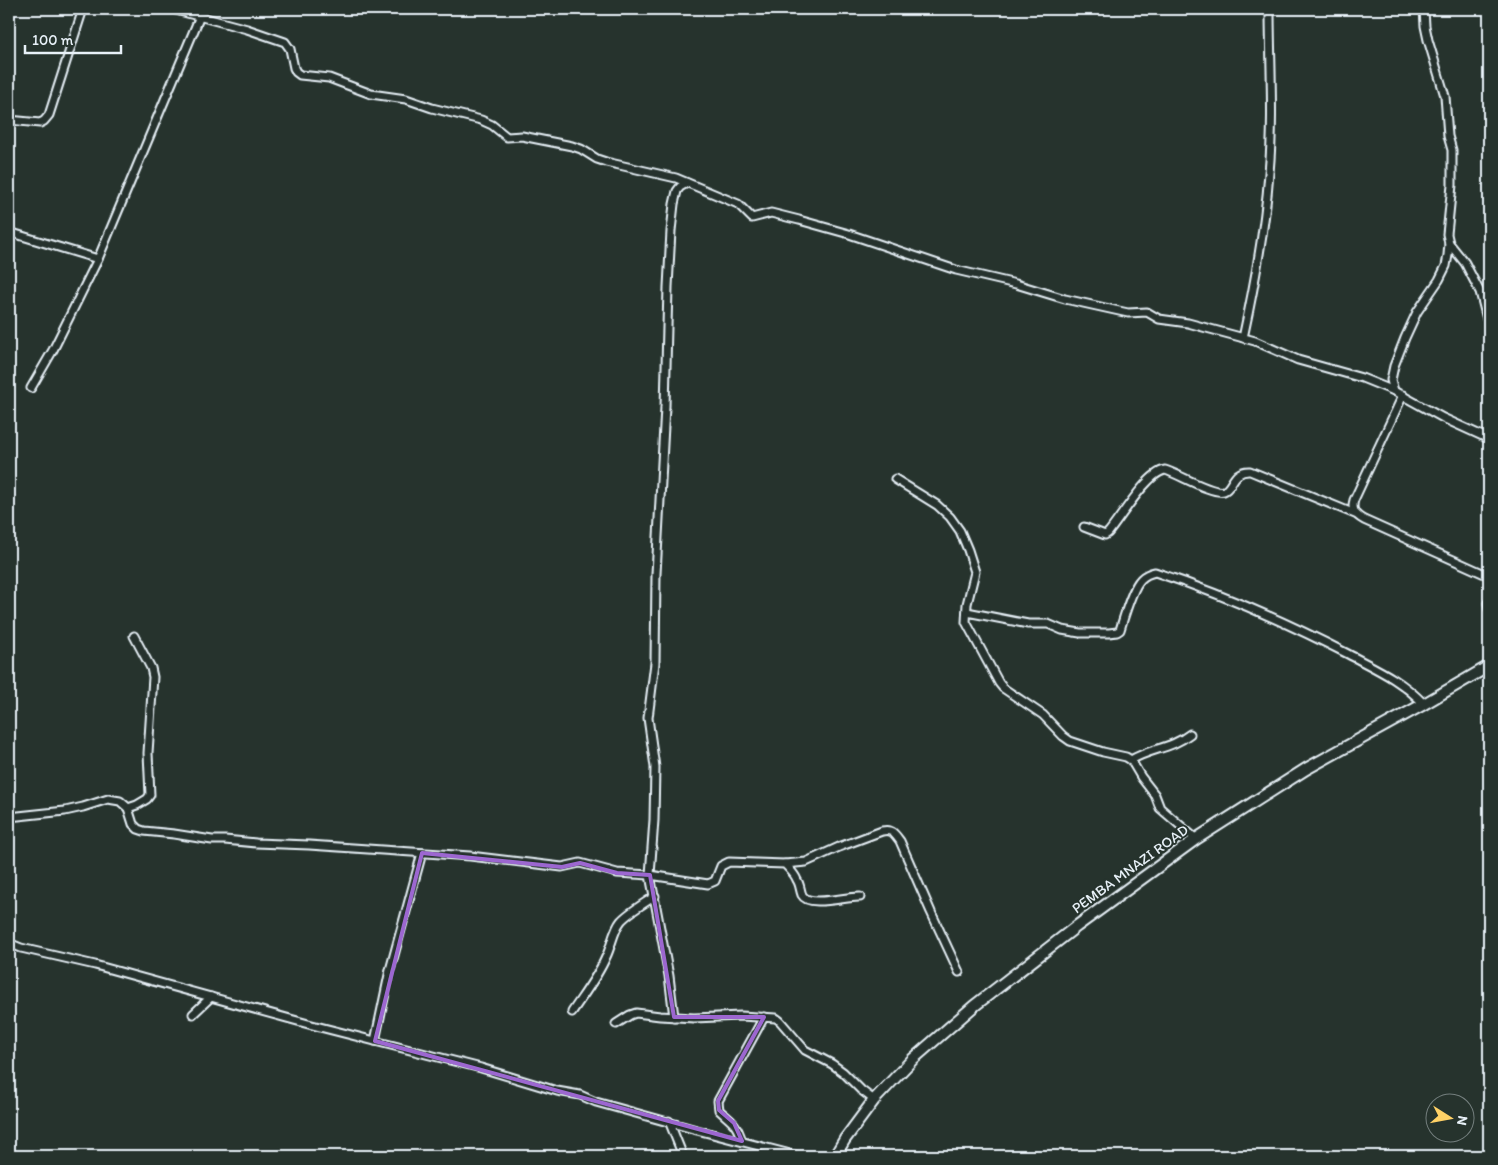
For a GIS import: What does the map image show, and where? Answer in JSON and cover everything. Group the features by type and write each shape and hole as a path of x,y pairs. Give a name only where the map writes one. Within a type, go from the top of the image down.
{"main road":[{"name":"PEMBA MNAZI ROAD","path":"835,1156 845,1139 874,1100 913,1060 981,1000 1077,926 1196,839 1306,769 1489,666"}],"street":[{"path":"9,120 40,123 50,115 83,9"},
{"path":"172,9 263,34 285,42 290,49 294,68 300,75 330,78 371,94 406,99 432,108 481,120 492,125 507,138 528,137 572,146 597,159 666,175 738,204 752,218 771,213 842,232 956,270 1016,284 1065,299 1133,314 1147,312 1159,319 1188,323 1255,341 1298,360 1362,378 1394,391 1443,418 1489,440"},
{"path":"1243,338 1265,214 1270,171 1270,9"},
{"path":"1394,391 1391,380 1394,366 1417,312 1439,280 1446,266 1449,242 1447,234 1452,185 1452,150 1448,136 1444,91 1428,40 1424,9"},
{"path":"31,388 53,350 98,259 200,16"},
{"path":"674,1017 670,976 650,875 655,767 648,718 655,663 656,574 665,415 669,260 675,197 680,187 687,183"},
{"path":"9,232 98,259"},
{"path":"1449,242 1465,263 1476,283 1484,302 1489,327"},
{"path":"1355,514 1354,500 1403,395"},
{"path":"1084,527 1105,535 1108,533 1148,481 1160,470 1165,470 1210,489 1221,491 1226,490 1234,477 1250,470 1355,514 1364,520 1489,576"},
{"path":"895,479 937,505 950,517 960,531 975,572 967,604 966,622 999,683 1007,692 1039,712 1070,741 1131,760 1141,778 1155,795 1160,808 1196,839"},
{"path":"967,612 1028,624 1048,624 1072,632 1117,632 1120,630 1135,587 1141,579 1156,572 1212,592 1313,636 1390,676 1410,690 1424,704"},
{"path":"1489,602 1489,609"},
{"path":"128,808 147,799 150,790 148,753 153,677 134,636"},
{"path":"1131,760 1142,754 1176,744 1190,734"},
{"path":"9,816 65,811 108,799 120,801 128,808 133,824 138,829 144,831 212,840 480,857 562,866 580,863 617,873 650,875 708,884 716,882 721,866 729,862 803,863 839,847 888,830 900,841 959,972"},
{"path":"375,1041 390,970 422,853"},
{"path":"785,864 797,879 803,896 806,899 817,901 836,900 851,896 860,897"},
{"path":"572,1012 596,977 621,921 655,896"},
{"path":"9,943 312,1025 481,1068 557,1091 580,1095 596,1102 798,1156"},
{"path":"193,1014 211,997"},
{"path":"616,1024 636,1013 674,1017 776,1018 805,1050 832,1064 874,1100"},
{"path":"742,1141 738,1128 719,1110 718,1101 764,1017"},
{"path":"669,1121 683,1156"}],"highlighted area":[{"path":"422,853 562,867 580,863 617,873 650,875 674,1017 764,1017 718,1101 719,1110 734,1123 742,1141 375,1041"}]}
